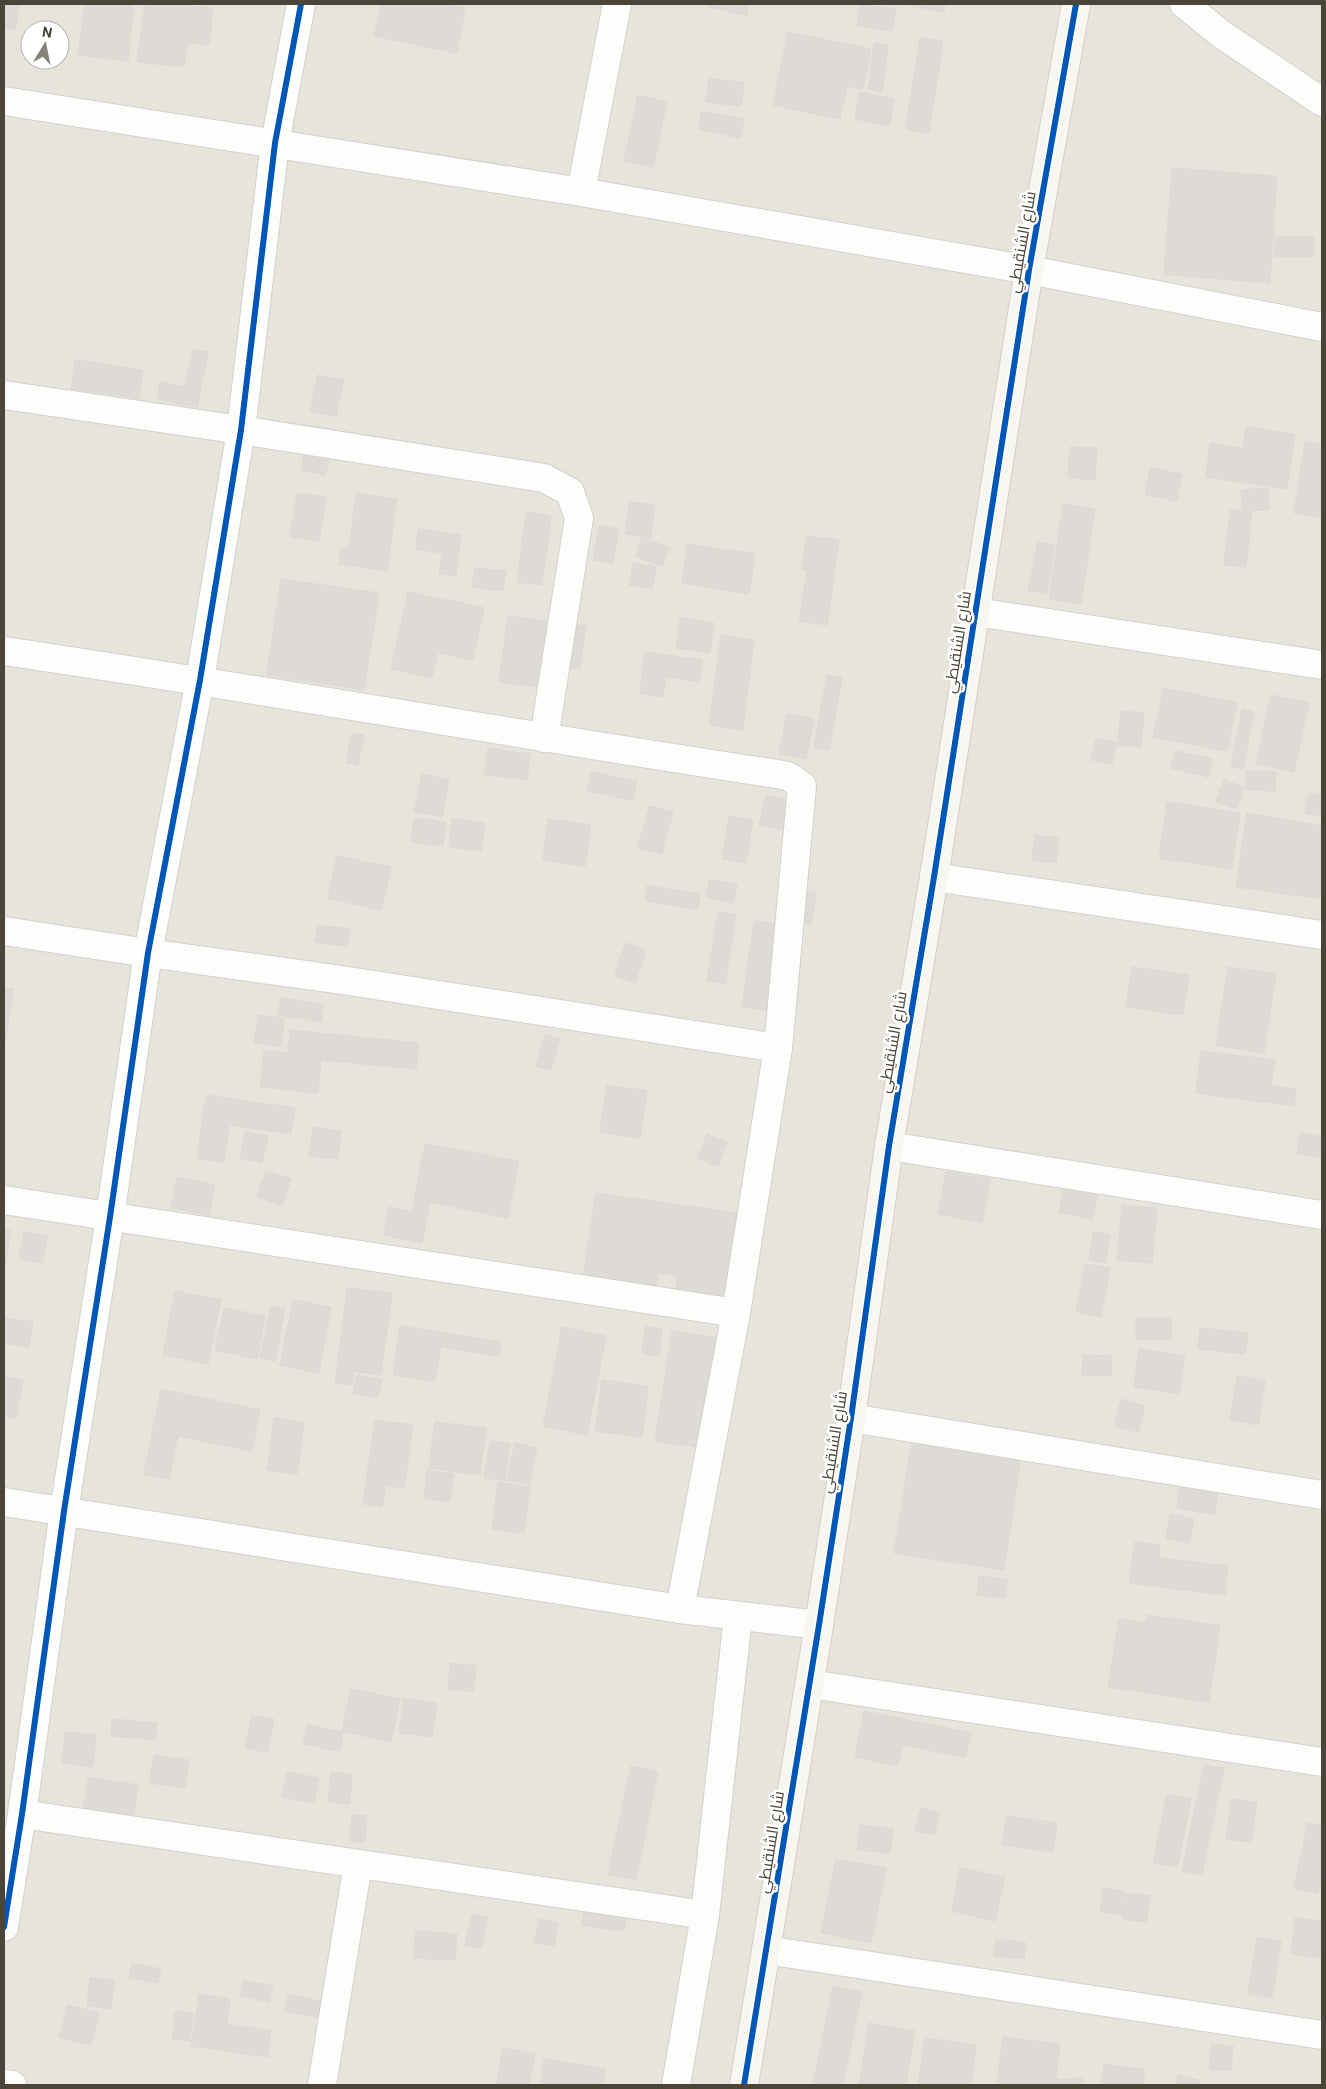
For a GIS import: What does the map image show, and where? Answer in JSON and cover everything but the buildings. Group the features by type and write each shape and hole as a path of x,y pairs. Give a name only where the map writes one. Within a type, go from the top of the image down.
{"street":[{"path":"4,1927 148,953 200,680 242,430 275,143 301,4"},
{"path":"580,192 617,4"},
{"name":"شارع الشنقيطي","path":"744,2085 810,1684 851,1418 889,1146 934,877 1029,270 1076,4"},
{"path":"1184,4 1221,34 1322,102"},
{"path":"4,101 580,192 1029,270 1322,327"},
{"path":"4,395 242,430 544,478 570,492 579,518 544,738"},
{"path":"976,612 1322,665"},
{"path":"4,651 200,680 544,738 778,774 788,776 802,786 778,1048 736,1313 680,1609"},
{"path":"934,877 1322,935"},
{"path":"4,931 342,980 778,1048"},
{"path":"889,1146 1322,1215"},
{"path":"4,1200 736,1313"},
{"path":"851,1418 1322,1495"},
{"path":"4,1502 680,1609 819,1625"},
{"path":"676,2085 705,1915 738,1617"},
{"path":"810,1684 1322,1762"},
{"path":"22,1814 705,1915"},
{"path":"322,2085 358,1864"},
{"path":"766,1950 1322,2035"},
{"path":"4,2084 12,2085"}],"shaded area":[{"path":"4,4 1322,4 1322,2085 4,2085"}],"cycle path":[{"path":"4,1927 148,953 200,680 241,430 275,143 301,4"},
{"path":"744,2085 851,1418 889,1146 934,877 1029,270 1076,4"}]}
